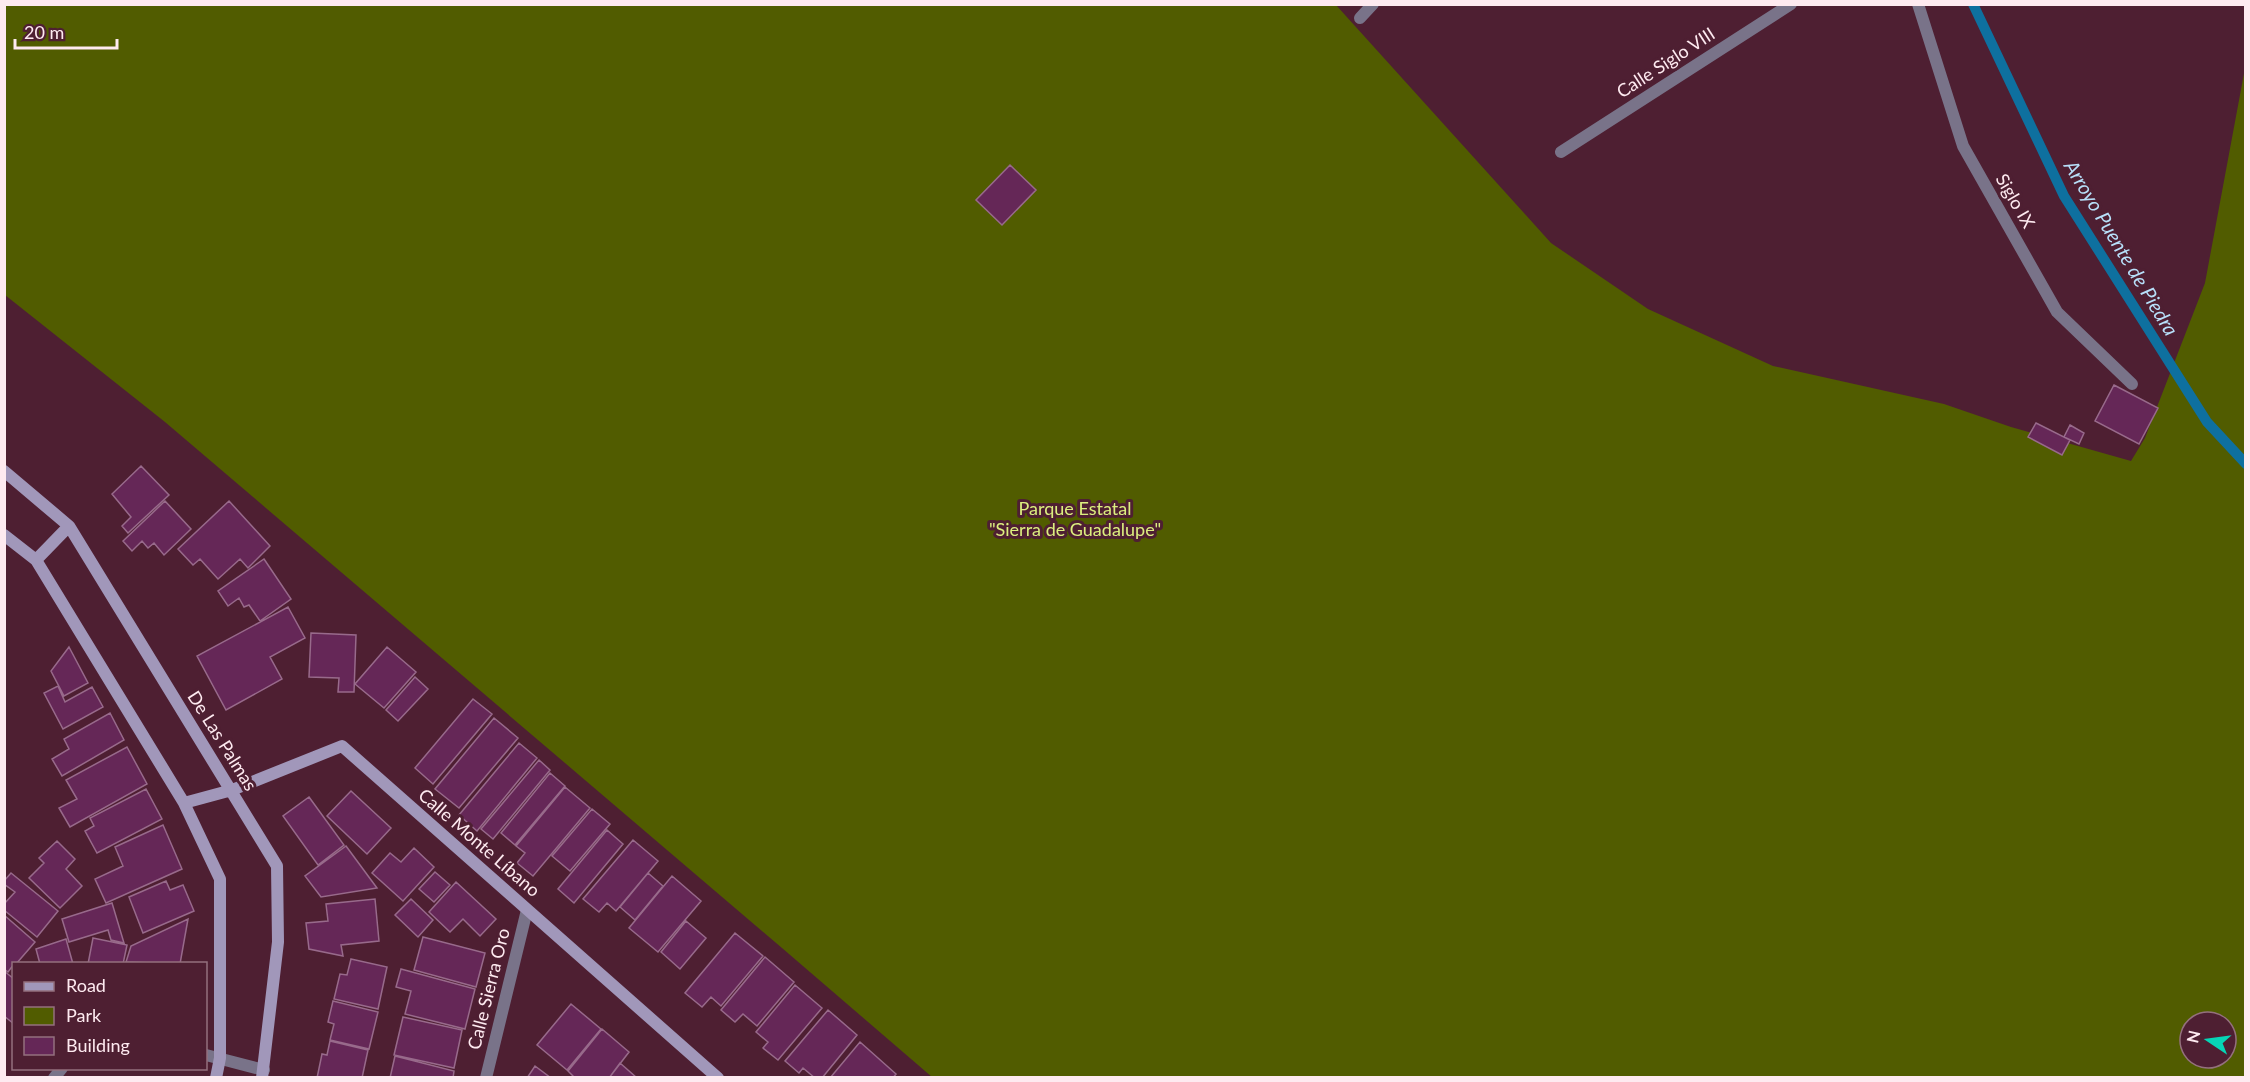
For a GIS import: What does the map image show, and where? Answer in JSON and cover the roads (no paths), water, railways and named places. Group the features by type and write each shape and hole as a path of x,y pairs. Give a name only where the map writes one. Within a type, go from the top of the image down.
{"street":[{"path":"1360,18 1373,4"},
{"name":"Calle Siglo VIII","path":"1561,152 1791,4"},
{"name":"Siglo IX","path":"1918,4 1963,146 2057,312 2132,384"},
{"name":"De Las Palmas","path":"4,471 69,526 277,866 278,942 263,1074"},
{"path":"36,560 69,526"},
{"path":"4,535 36,560 184,803 220,879 220,1058 216,1077"},
{"name":"Calle Monte Líbano","path":"184,803 232,790 342,746 718,1077"},
{"name":"Calle Sierra Oro","path":"486,1077 527,910"},
{"path":"207,1055 263,1074"}],"waterway":[{"name":"Arroyo Puente de Piedra","path":"1973,4 2064,196 2207,422 2246,464"}],"park label":[{"name":"Parque Estatal \"Sierra de Guadalupe\"","path":"1075,519"}]}
